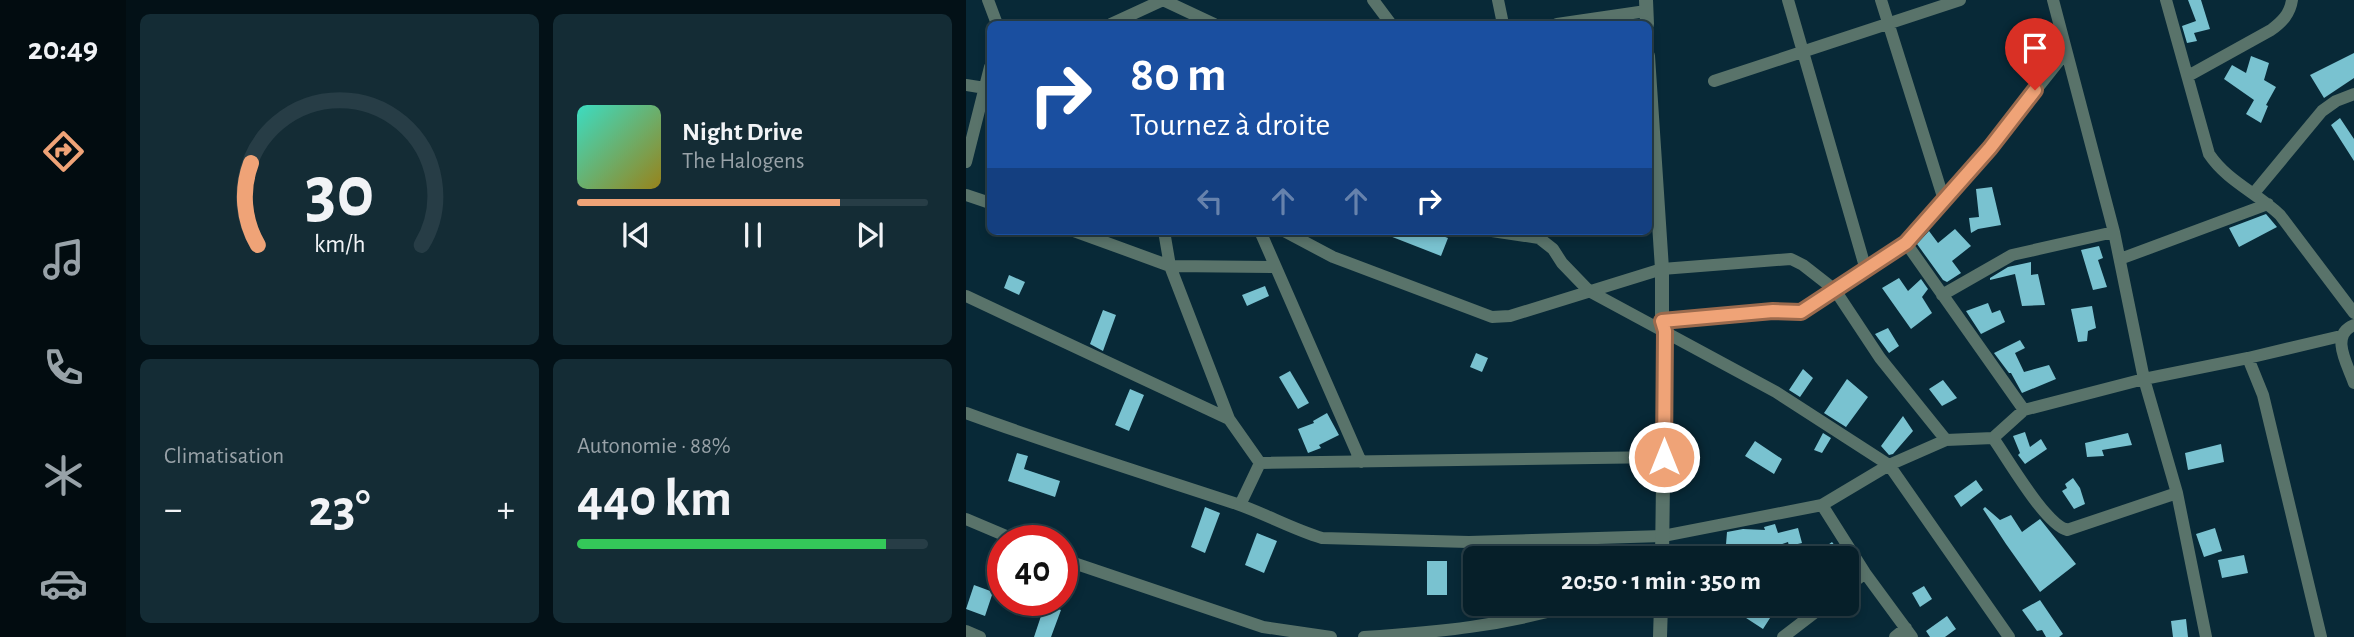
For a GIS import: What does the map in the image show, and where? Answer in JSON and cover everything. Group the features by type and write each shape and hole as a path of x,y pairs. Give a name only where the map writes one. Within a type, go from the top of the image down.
{"street":[{"path":"1118,21 1163,0 1208,21"},
{"path":"1373,0 1389,21"},
{"path":"1498,0 1502,21"},
{"path":"1788,0 1866,270"},
{"path":"1881,0 1944,200"},
{"path":"1714,81 1960,0"},
{"path":"2053,0 2114,232 2144,379 2177,493 2206,637"},
{"path":"2166,0 2209,154 2217,167 2268,204 2300,239 2354,313"},
{"path":"2188,76 2271,30 2283,21 2292,0"},
{"path":"993,2 996,21"},
{"path":"1579,21 1646,12"},
{"path":"1663,326 1773,311 1801,312 1906,243 1990,148 2066,52"},
{"path":"966,162 987,80"},
{"path":"966,85 985,88"},
{"path":"2254,193 2322,111 2336,101 2354,94"},
{"path":"1652,117 1662,269 1663,546"},
{"path":"966,194 987,202"},
{"path":"2120,259 2268,204"},
{"path":"1942,295 2012,255 2114,232"},
{"path":"1085,235 1170,266 1274,267"},
{"path":"1165,235 1170,266 1229,419 1260,463"},
{"path":"1262,235 1274,267 1361,462"},
{"path":"1291,235 1332,257 1492,317 1510,316 1662,269 1791,259 1835,290 1880,358 1946,440"},
{"path":"1516,235 1539,239 1553,249 1562,263 1589,291 1663,326 1776,392 1889,465 2009,637"},
{"path":"1906,243 2024,410"},
{"path":"966,296 1229,419"},
{"path":"2354,326 2349,327 2341,336 2340,343 2354,383"},
{"path":"966,413 1240,505 1322,538 1469,542 1663,536 1822,505 1889,465 1946,440 1993,438 2024,410 2144,379 2341,336"},
{"path":"2248,358 2263,395 2321,637"},
{"path":"1993,438 2034,498 2058,527 2067,530 2177,493"},
{"path":"1260,463 1664,457"},
{"path":"1240,505 1260,463"},
{"path":"1822,505 1909,633 1895,637"},
{"path":"966,519 987,528"},
{"path":"1078,564 1263,627 1331,637"},
{"path":"1859,578 1866,573"},
{"path":"1364,637 1444,632 1537,616"},
{"path":"1659,616 1660,637"},
{"path":"1787,636 1811,616"},
{"path":"1495,623 1496,637"},
{"path":"966,631 980,637"}],"building":[{"path":"2188,0 2201,0 2210,29 2194,33 2197,41 2187,43 2182,26 2196,21"},
{"path":"2354,53 2354,78 2324,98 2310,75"},
{"path":"2251,56 2269,63 2264,80 2276,87 2266,105 2268,106 2261,123 2246,114 2254,100 2224,79 2232,65 2246,73"},
{"path":"2340,118 2354,139 2354,161 2331,125"},
{"path":"1992,187 2001,225 1971,233 1969,218 1979,217 1976,189"},
{"path":"2266,214 2277,227 2239,247 2229,228"},
{"path":"1955,229 1971,246 1952,261 1961,273 1947,282 1917,244 1929,231 1938,243"},
{"path":"1387,235 1440,235 1448,238 1441,256"},
{"path":"2099,246 2103,258 2098,260 2107,287 2093,290 2081,250"},
{"path":"2031,262 2031,275 2038,274 2045,305 2022,306 2015,274 1990,280 2008,267"},
{"path":"1009,275 1025,282 1019,295 1004,288"},
{"path":"1899,278 1908,291 1921,279 1928,289 1922,297 1932,313 1911,329 1882,288"},
{"path":"1265,286 1269,296 1247,306 1242,295"},
{"path":"1988,303 1992,313 2000,310 2005,322 1981,334 1966,311"},
{"path":"2092,306 2096,328 2088,331 2087,341 2078,342 2071,309"},
{"path":"1103,310 1116,315 1103,351 1090,344"},
{"path":"1888,328 1899,346 1889,353 1875,334"},
{"path":"2020,340 2025,348 2015,353 2024,372 2049,365 2056,379 2022,393 2011,373 1994,353"},
{"path":"1476,353 1488,358 1482,372 1470,367"},
{"path":"1803,369 1813,378 1800,397 1789,390"},
{"path":"1290,371 1309,403 1298,409 1279,377"},
{"path":"1847,379 1868,397 1846,427 1824,413"},
{"path":"1943,380 1957,398 1942,406 1929,389"},
{"path":"1130,389 1144,395 1129,431 1115,425"},
{"path":"1327,413 1339,435 1319,445 1321,448 1308,453 1298,429 1314,423 1313,421"},
{"path":"1903,416 1913,431 1893,454 1889,455 1881,446"},
{"path":"2025,432 2030,447 2041,439 2047,449 2025,464 2018,455 2020,453 2013,436"},
{"path":"1823,433 1831,438 1822,453 1814,450"},
{"path":"2128,433 2132,445 2102,450 2104,456 2087,457 2085,443"},
{"path":"1755,441 1782,459 1774,474 1745,456"},
{"path":"2221,444 2224,462 2188,470 2185,453"},
{"path":"1017,453 1028,456 1024,469 1060,481 1055,497 1008,481"},
{"path":"2073,478 2080,488 2085,504 2074,509 2062,491 2067,488 2065,484"},
{"path":"1976,480 1983,490 1961,507 1954,496"},
{"path":"1205,507 1220,513 1205,553 1191,547"},
{"path":"1985,507 2000,520 2011,515 2022,532 2040,519 2076,564 2040,592 1983,509"},
{"path":"1775,524 1778,533 1798,528 1802,543 1789,546 1788,542 1776,546 1726,546 1727,532 1743,529 1765,530 1764,527"},
{"path":"2215,528 2222,551 2204,557 2196,534"},
{"path":"1257,533 1277,541 1264,573 1245,565"},
{"path":"2244,555 2248,573 2222,578 2218,560"},
{"path":"1427,561 1447,561 1447,595 1427,595"},
{"path":"974,585 987,590 985,616 966,609"},
{"path":"1924,586 1932,599 1920,607 1912,593"},
{"path":"2040,600 2063,634 2059,637 2046,637 2042,630 2037,631 2022,610"},
{"path":"1041,616 1059,616 1051,637 1034,637"},
{"path":"1743,616 1771,616 1763,629"},
{"path":"1947,616 1956,629 1945,637 1930,637 1926,631"},
{"path":"2186,619 2188,637 2173,637 2171,621"}],"route":[{"path":"1664,457 1665,331 1662,321 1773,311 1801,312 1906,243 1990,148 2035,90"}]}
